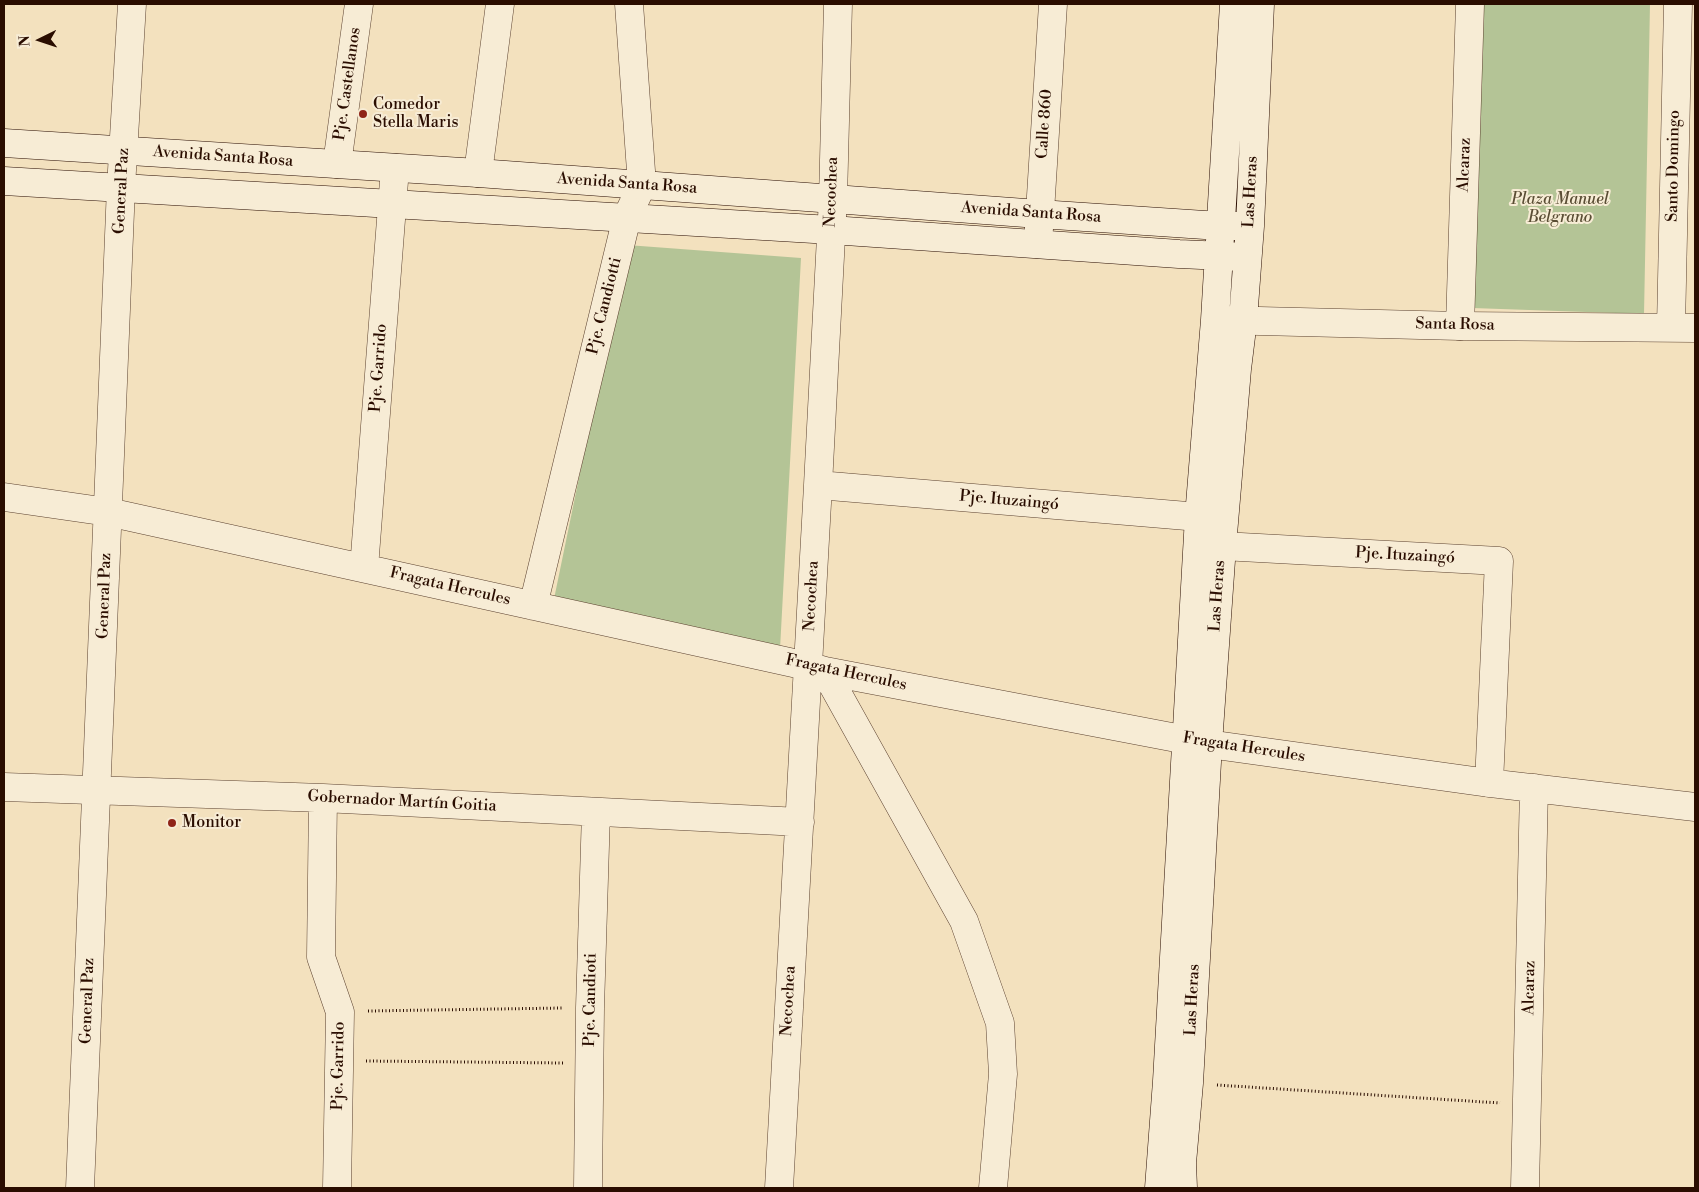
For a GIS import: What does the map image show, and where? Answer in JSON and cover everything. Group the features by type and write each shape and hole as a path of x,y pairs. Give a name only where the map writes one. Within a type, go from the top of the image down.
{"street":[{"name":"General Paz","path":"80,1188 122,187 132,4"},
{"name":"Pje. Castellanos","path":"337,164 359,4"},
{"path":"478,173 500,4"},
{"path":"629,4 642,185"},
{"name":"Necochea","path":"779,1188 800,822 816,668 818,485 833,199 838,4"},
{"name":"Calle 860","path":"1038,244 1053,4"},
{"name":"Las Heras","path":"1183,1188 1182,1163 1189,1083 1197,742 1199,517 1215,320 1234,4"},
{"name":"Las Heras","path":"1159,1188 1197,742 1222,546 1243,320 1250,226 1260,4"},
{"name":"Alcaraz","path":"1460,326 1470,4"},
{"name":"Santo Domingo","path":"1678,4 1683,328"},
{"name":"Avenida Santa Rosa","path":"4,143 478,173 1039,214 1220,226 1250,226"},
{"name":"Pje. Garrido","path":"364,568 395,168"},
{"name":"Avenida Santa Rosa","path":"4,181 626,217 1247,257"},
{"name":"Pje. Candiotti","path":"533,606 626,217 642,185"},
{"name":"Santa Rosa","path":"1215,320 1460,326 1683,328"},
{"name":"Pje. Ituzaingó","path":"818,485 1199,517"},
{"name":"Fragata Hercules","path":"4,497 108,512 816,668 1197,742 1488,783 1695,807"},
{"name":"Pje. Ituzaingó","path":"1222,546 1499,560 1488,783"},
{"path":"816,668 964,921 1000,1023 1003,1074 992,1188"},
{"name":"Gobernador Martín Goitia","path":"4,787 323,798 800,822"},
{"name":"Alcaraz","path":"1525,1188 1534,788"},
{"name":"Pje. Garrido","path":"323,798 321,957 340,1012 337,1188"},
{"name":"Pje. Candioti","path":"588,1188 590,1008 596,812"}],"path":[{"path":"340,1012 590,1008"},
{"path":"338,1061 589,1064"},
{"path":"1189,1083 1528,1105"}],"green space":[{"name":"Plaza Manuel Belgrano","path":"1480,4 1650,4 1644,314 1472,308"},
{"path":"627,245 801,258 780,649 554,599"}],"place":[{"name":"Comedor Stella Maris","path":"363,114"},
{"name":"Monitor","path":"172,823"}]}
